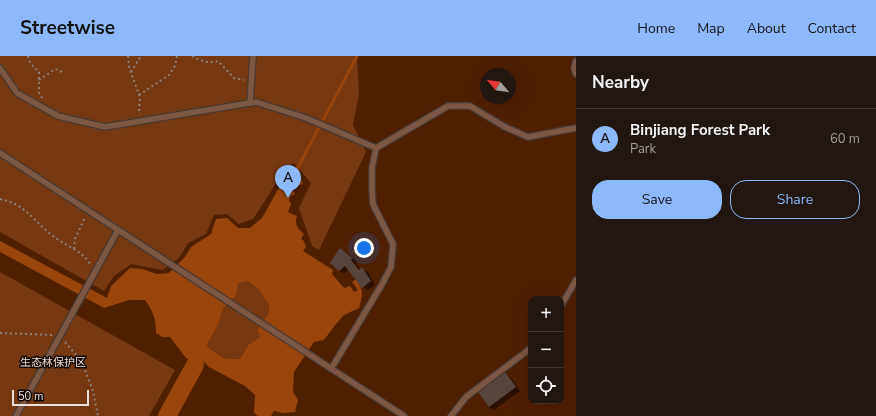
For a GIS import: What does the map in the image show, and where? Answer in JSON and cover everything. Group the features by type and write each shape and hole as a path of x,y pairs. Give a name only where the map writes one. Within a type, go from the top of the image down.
{"lane":[{"path":"250,103 253,56"},
{"path":"576,61 574,68 576,74"},
{"path":"0,68 17,93 58,116 106,127 256,102 306,118 376,148"},
{"path":"330,369 391,268 393,244 373,204 372,168 376,148 448,106 470,106 505,127 528,137 576,128"},
{"path":"0,153 404,416"},
{"path":"16,416 118,230"},
{"path":"564,301 576,280"},
{"path":"451,416 466,397 528,350"}],"path":[{"path":"28,56 30,63 39,72 38,93 50,111"},
{"path":"128,56 131,72 139,95 139,113 146,120"},
{"path":"131,72 141,56"},
{"path":"139,95 169,75 175,66 177,56"},
{"path":"192,56 200,61 212,63 218,61 234,78 251,81"},
{"path":"39,80 55,69 63,73"},
{"path":"0,199 9,201 24,209 53,236 87,259 95,272"},
{"path":"74,249 75,239 89,210"},
{"path":"0,333 55,335 60,337 82,362 93,391 98,416"}],"green space":[{"path":"0,56 576,56 576,416 0,416"},
{"path":"0,56 357,56 359,94 353,125 366,152 319,250 312,246 299,208 311,183 294,163 286,168 253,219 239,224 227,214 214,215 206,234 188,243 179,258 163,270 131,264 114,276 104,291 0,232"},
{"name":"生态林保护区","path":"0,272 175,370 149,416 0,416"},
{"path":"248,281 259,290 269,305 268,314 257,330 260,337 248,345 240,359 226,359 210,349 207,345 219,323 223,309 236,296 237,283"}],"shaded area":[{"path":"290,168 300,174 303,184 292,188 295,194 291,196 289,200 291,204 288,212 297,216 297,226 304,234 301,239 304,241 306,247 303,251 333,270 332,274 344,288 350,286 354,292 358,290 352,282 356,279 362,293 359,308 344,315 324,340 314,342 294,372 293,392 298,400 295,412 283,413 274,411 271,416 258,416 254,413 255,395 245,386 209,367 201,359 195,365 186,358 170,337 162,337 156,333 154,315 145,300 129,300 104,308 0,252 0,241 107,298 111,286 130,268 142,269 157,274 169,273 185,257 191,247 211,234 216,219 227,218 238,228 250,228 262,218","holes":["248,281 259,290 269,305 268,314 257,330 260,337 248,345 240,359 226,359 210,349 207,345 219,323 223,309 236,296 238,283"]}],"building":[{"path":"340,248 352,258 351,260 359,270 362,267 371,281 362,288 345,266 339,271 330,263"},
{"path":"505,372 516,387 489,407 478,392"}],"waterway":[{"path":"296,171 357,56"},
{"path":"167,416 195,365"}],"place":[{"name":"Binjiang Forest Park","path":"288,198"}]}
